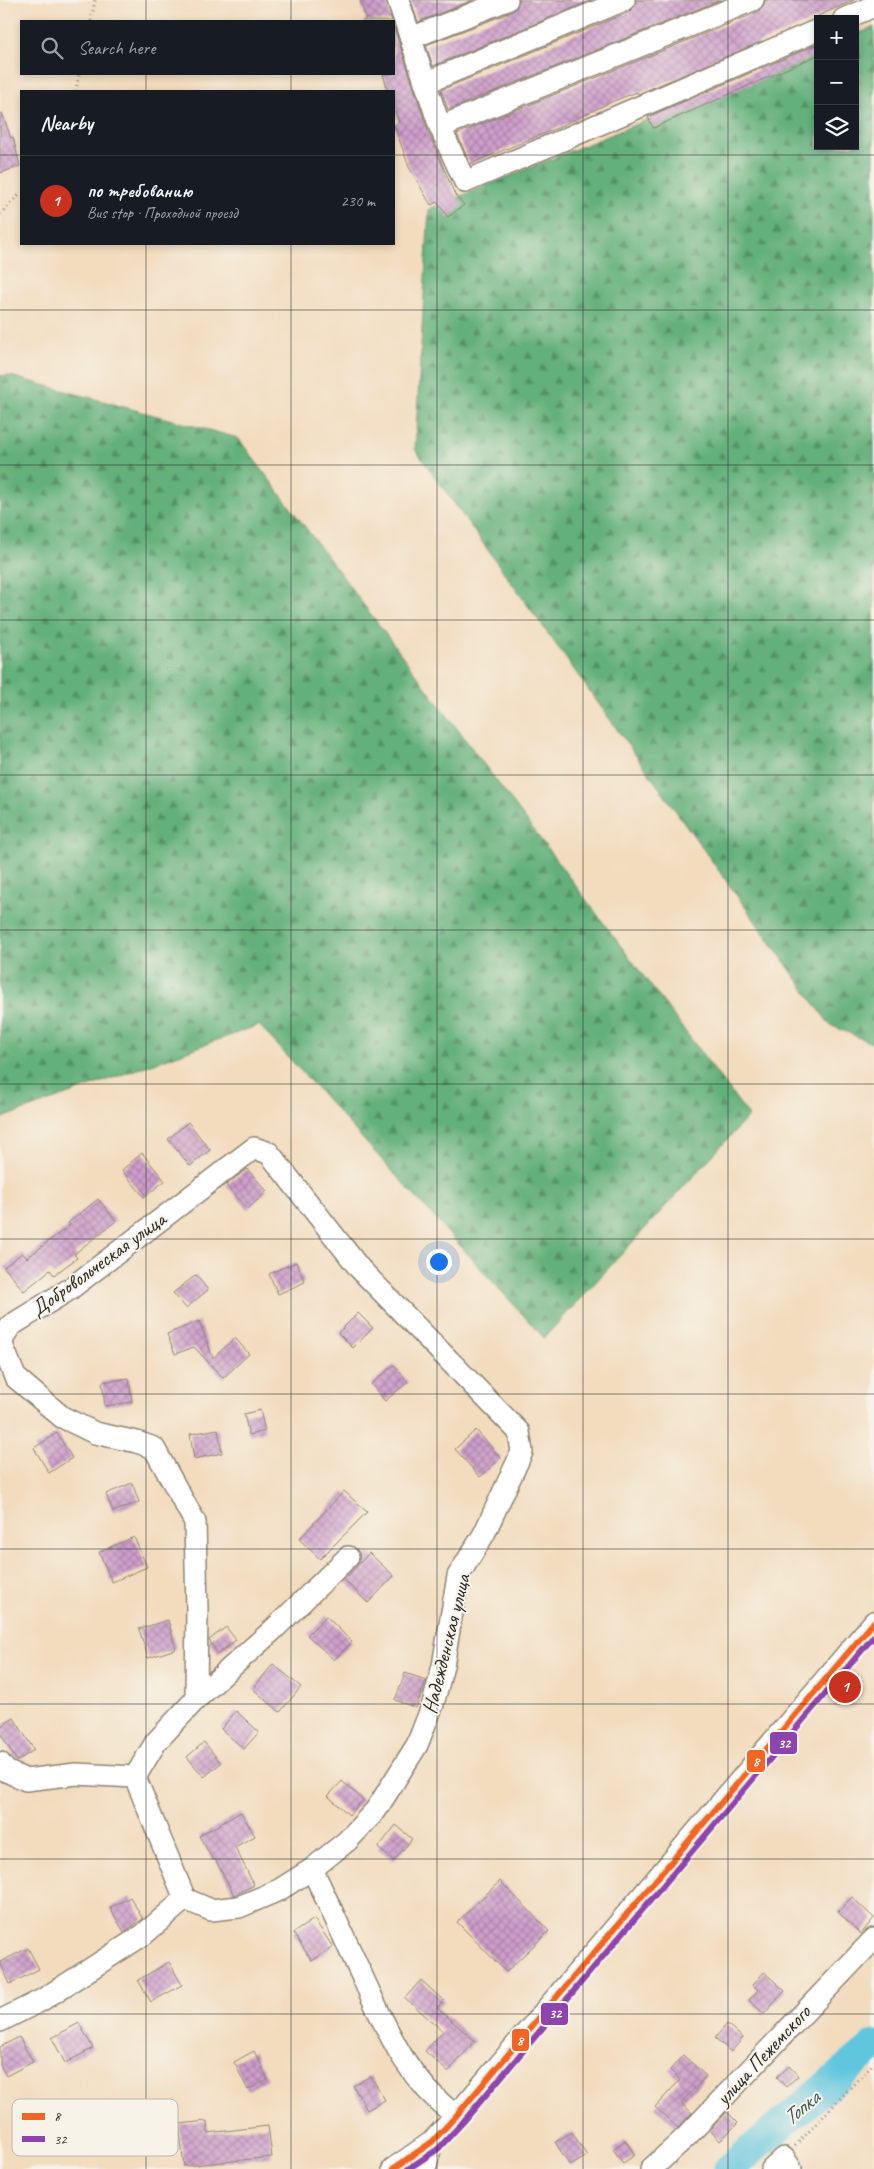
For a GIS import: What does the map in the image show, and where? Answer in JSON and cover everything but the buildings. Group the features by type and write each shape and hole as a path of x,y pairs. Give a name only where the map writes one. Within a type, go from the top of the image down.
{"street":[{"path":"398,0 440,127 465,182 814,32"},
{"path":"411,38 507,0"},
{"path":"425,83 624,0"},
{"path":"440,127 753,0"},
{"path":"853,15 874,6"},
{"name":"Надежденская улица","path":"185,1899 211,1910 239,1907 279,1890 312,1869 347,1841 376,1810 417,1745 434,1704 443,1666 458,1576 484,1534 522,1452 519,1432 360,1269 269,1153 254,1148"},
{"name":"Добровольческая улица","path":"196,1699 197,1609 195,1522 154,1448 137,1442 95,1433 62,1418 16,1377 1,1342 10,1326 70,1289 254,1148"},
{"path":"135,1778 156,1742 196,1699 275,1628 348,1557"},
{"path":"393,2169 432,2142 456,2116 874,1622"},
{"path":"0,1763 6,1771 26,1780 76,1774 135,1778"},
{"path":"0,2021 42,2000 143,1935 185,1899 135,1778"},
{"path":"312,1869 388,2031 409,2069 433,2097 456,2116"},
{"name":"улица Пежемского","path":"651,2169 687,2136 874,1939"},
{"path":"425,2169 432,2142"}],"path":[{"path":"91,20 95,0"},
{"path":"76,90 79,75"},
{"path":"0,214 20,194"},
{"path":"782,2165 874,2063"}],"green space":[{"path":"874,27 874,1044 830,1025 415,449 429,209 814,52 814,150 859,150 859,33"},
{"path":"7,375 238,438 749,1116 544,1338 259,1025 0,1119 0,376"}],"waterway":[{"name":"Топка","path":"729,2169 874,2046"}],"transit line":[{"name":"8","path":"393,2169 432,2142 456,2116 874,1622"},
{"name":"32","path":"408,2169 438,2149 463,2122 874,1636"}],"place":[{"name":"по требованию","path":"845,1687"}]}
